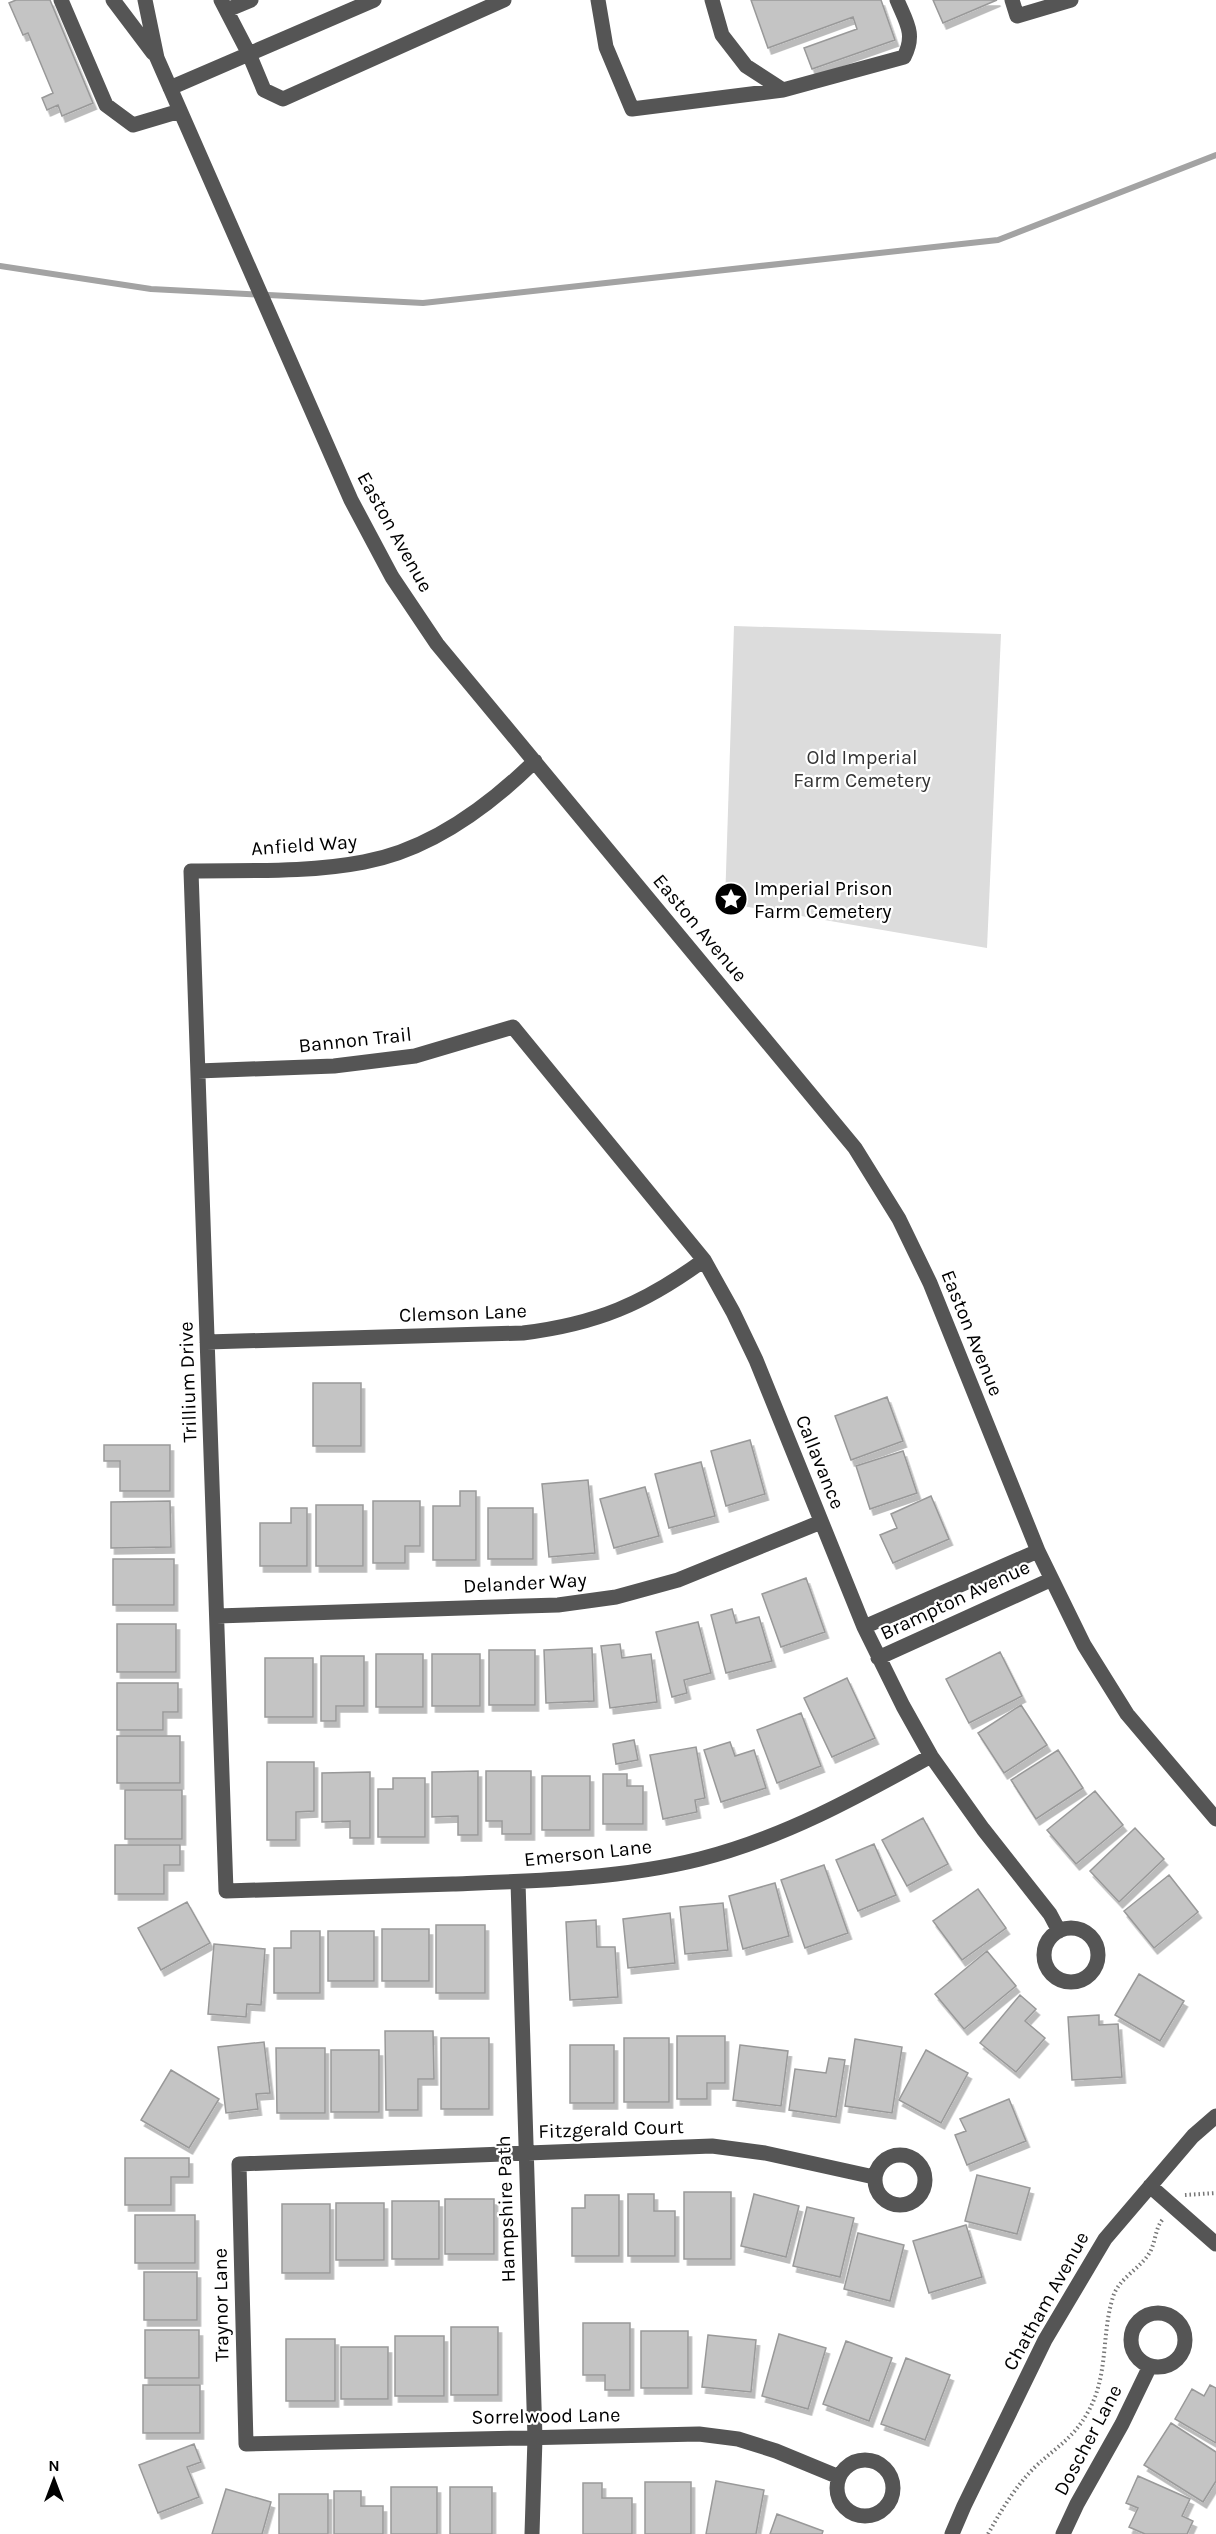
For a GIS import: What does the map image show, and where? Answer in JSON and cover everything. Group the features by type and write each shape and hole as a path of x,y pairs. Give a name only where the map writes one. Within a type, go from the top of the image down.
{"street":[{"path":"61,0 106,105 133,125 180,111"},
{"name":"Easton Avenue","path":"113,0 157,58"},
{"name":"Easton Avenue","path":"145,0 157,58 351,500 392,577 437,644 855,1148 899,1219 930,1284 1050,1580 1084,1645 1127,1714 1216,1819"},
{"path":"251,0 224,5 264,90 283,99 504,0"},
{"path":"170,88 374,0"},
{"path":"598,0 606,47 632,109 783,90 904,57 910,45 909,29 897,0"},
{"path":"712,0 722,35 746,66 783,90"},
{"path":"1012,0 1017,16 1071,0"},
{"name":"Anfield Way","path":"191,871 306,869 366,862 415,847 461,822 504,792 535,761"},
{"name":"Trillium Drive","path":"191,871 226,1891"},
{"name":"Bannon Trail","path":"198,1071 334,1066 415,1056 513,1028"},
{"name":"Callavance","path":"513,1028 704,1260 734,1312 756,1360 878,1658 931,1756 983,1829 1050,1914 1059,1931"},
{"name":"Clemson Lane","path":"207,1342 511,1333 560,1328 600,1318 643,1300 674,1282 704,1260"},
{"name":"Delander Way","path":"217,1616 558,1605 616,1597 678,1580 821,1522"},
{"name":"Brampton Avenue","path":"864,1627 1038,1551"},
{"name":"Brampton Avenue","path":"878,1658 1050,1580"},
{"name":"Emerson Lane","path":"226,1891 518,1882 608,1875 700,1859 772,1836 811,1819 931,1756"},
{"name":"Hampshire Path","path":"518,1882 536,2438 532,2534"},
{"name":"Chatham Avenue","path":"952,2534 1045,2340 1104,2239 1193,2136 1216,2116"},
{"name":"Fitzgerald Court","path":"239,2164 712,2146 765,2153 874,2177"},
{"name":"Traynor Lane","path":"239,2164 246,2444"},
{"path":"1150,2186 1216,2244"},
{"name":"Doscher Lane","path":"1063,2534 1077,2504 1122,2424 1150,2366"},
{"name":"Sorrelwood Lane","path":"246,2444 699,2434 738,2439 776,2451 839,2477"}],"path":[{"path":"988,2534 1007,2499 1035,2467 1071,2438 1089,2412 1101,2385 1108,2315 1113,2293 1150,2252 1159,2223 1187,2193 1216,2193"}],"green space":[{"name":"Old Imperial Farm Cemetery","path":"734,626 1001,634 987,948 725,903"}],"building":[{"path":"16,0 50,0 93,103 62,116 58,105 47,110 42,98 53,93 28,33 23,35 9,3"},
{"path":"751,0 881,0 895,40 812,69 804,48 857,29 853,17 768,48"},
{"path":"933,0 997,0 943,23"},
{"path":"313,1383 361,1383 361,1446 313,1446"},
{"path":"887,1397 903,1441 851,1460 835,1416"},
{"path":"750,1440 765,1494 726,1506 711,1451"},
{"path":"104,1445 170,1445 170,1491 120,1491 120,1461 104,1461"},
{"path":"903,1451 917,1493 870,1509 856,1466"},
{"path":"701,1462 715,1516 669,1528 655,1474"},
{"path":"588,1480 595,1553 549,1557 542,1484"},
{"path":"645,1487 659,1536 614,1548 600,1499"},
{"path":"460,1491 476,1491 476,1560 433,1560 433,1506 460,1506"},
{"path":"931,1496 949,1539 893,1563 880,1535 897,1528 891,1514"},
{"path":"170,1501 171,1547 111,1548 111,1502"},
{"path":"373,1501 420,1501 420,1546 405,1546 405,1563 373,1563"},
{"path":"316,1505 363,1505 363,1566 316,1566"},
{"path":"291,1508 307,1508 307,1566 260,1566 260,1523 291,1523"},
{"path":"488,1508 533,1508 533,1559 488,1559"},
{"path":"113,1559 174,1559 174,1605 113,1605"},
{"path":"806,1578 825,1632 781,1647 762,1594"},
{"path":"732,1609 736,1623 759,1617 772,1661 726,1673 711,1615"},
{"path":"698,1622 711,1673 684,1680 687,1693 672,1697 656,1632"},
{"path":"117,1624 176,1624 176,1672 117,1672"},
{"path":"620,1644 622,1658 651,1654 657,1702 610,1708 601,1646"},
{"path":"592,1648 594,1701 546,1703 544,1650"},
{"path":"489,1650 535,1650 535,1705 489,1705"},
{"path":"1000,1652 1022,1696 969,1723 946,1679"},
{"path":"376,1654 423,1654 423,1707 376,1707"},
{"path":"432,1654 480,1654 480,1706 432,1706"},
{"path":"321,1656 364,1656 364,1706 336,1706 336,1721 321,1721"},
{"path":"265,1658 313,1658 313,1717 265,1717"},
{"path":"847,1678 875,1738 832,1757 804,1698"},
{"path":"117,1683 178,1683 178,1712 163,1712 163,1730 117,1730"},
{"path":"1021,1705 1047,1745 1004,1773 978,1733"},
{"path":"801,1713 821,1766 777,1783 757,1730"},
{"path":"117,1736 180,1736 180,1783 117,1783"},
{"path":"634,1740 638,1760 616,1764 613,1744"},
{"path":"730,1742 735,1756 754,1750 766,1788 721,1802 704,1750"},
{"path":"696,1747 705,1798 695,1800 697,1812 663,1819 650,1755"},
{"path":"1058,1750 1083,1788 1036,1819 1011,1780"},
{"path":"267,1762 314,1762 314,1811 296,1812 296,1840 267,1840"},
{"path":"478,1771 478,1835 458,1835 458,1816 432,1817 432,1772"},
{"path":"486,1771 531,1771 531,1834 502,1834 502,1821 486,1821"},
{"path":"370,1772 370,1838 350,1838 350,1821 322,1822 322,1773"},
{"path":"603,1774 627,1774 627,1786 643,1786 643,1824 603,1824"},
{"path":"542,1776 590,1776 590,1830 542,1830"},
{"path":"393,1778 425,1778 425,1837 378,1837 378,1789 393,1789"},
{"path":"125,1790 182,1790 182,1839 125,1839"},
{"path":"1095,1791 1123,1825 1076,1864 1047,1830"},
{"path":"923,1818 948,1864 907,1886 882,1840"},
{"path":"1135,1828 1164,1859 1119,1902 1090,1871"},
{"path":"874,1844 896,1895 858,1911 836,1860"},
{"path":"115,1845 180,1845 180,1865 164,1865 164,1894 115,1894"},
{"path":"824,1865 848,1933 805,1948 781,1880"},
{"path":"1169,1875 1198,1912 1154,1948 1124,1911"},
{"path":"775,1883 789,1936 743,1949 729,1896"},
{"path":"978,1889 1006,1928 962,1960 933,1921"},
{"path":"187,1902 210,1943 161,1970 138,1928"},
{"path":"723,1903 728,1950 685,1954 680,1907"},
{"path":"670,1913 675,1963 628,1968 623,1919"},
{"path":"596,1920 597,1947 615,1947 618,1997 570,2000 566,1922"},
{"path":"436,1925 485,1925 485,1993 436,1993"},
{"path":"382,1929 429,1929 429,1981 382,1981"},
{"path":"291,1931 320,1931 320,1993 274,1993 274,1948 291,1948"},
{"path":"328,1931 374,1931 374,1981 328,1981"},
{"path":"214,1944 265,1949 261,2005 247,2004 246,2017 208,2014"},
{"path":"987,1951 1016,1986 964,2029 935,1994"},
{"path":"1139,1974 1184,2001 1160,2041 1115,2015"},
{"path":"1020,1995 1036,2009 1025,2021 1045,2038 1016,2072 980,2043"},
{"path":"1099,2015 1099,2025 1118,2024 1122,2077 1072,2080 1068,2017"},
{"path":"385,2031 433,2031 434,2079 418,2079 418,2110 386,2110"},
{"path":"677,2036 725,2036 725,2083 707,2083 707,2099 677,2099"},
{"path":"441,2038 489,2038 489,2109 441,2109"},
{"path":"624,2038 669,2038 669,2102 624,2102"},
{"path":"855,2039 902,2047 892,2113 845,2106"},
{"path":"264,2042 270,2093 256,2094 258,2109 226,2113 218,2047"},
{"path":"570,2045 614,2045 614,2103 570,2103"},
{"path":"740,2045 788,2051 781,2106 733,2100"},
{"path":"276,2048 325,2048 325,2113 277,2113"},
{"path":"331,2050 379,2050 379,2112 331,2112"},
{"path":"926,2050 968,2073 941,2123 899,2100"},
{"path":"829,2058 845,2060 836,2117 789,2110 795,2069 826,2073"},
{"path":"171,2070 219,2099 189,2148 141,2120"},
{"path":"1009,2099 1026,2141 967,2165 955,2135 966,2131 960,2119"},
{"path":"125,2158 189,2158 189,2177 171,2177 171,2205 125,2205"},
{"path":"977,2175 1030,2188 1017,2234 965,2221"},
{"path":"684,2192 731,2192 731,2259 684,2259"},
{"path":"628,2194 654,2194 654,2211 675,2211 675,2256 628,2256"},
{"path":"754,2194 799,2206 786,2257 741,2246"},
{"path":"585,2195 619,2195 619,2256 572,2256 572,2208 585,2208"},
{"path":"445,2199 494,2199 494,2254 445,2254"},
{"path":"392,2201 439,2201 439,2259 392,2259"},
{"path":"336,2203 384,2203 384,2260 336,2260"},
{"path":"282,2204 330,2204 330,2273 282,2273"},
{"path":"807,2207 854,2218 840,2277 793,2266"},
{"path":"135,2215 195,2215 195,2263 135,2263"},
{"path":"966,2225 982,2277 929,2293 913,2241"},
{"path":"858,2233 904,2245 890,2301 844,2289"},
{"path":"144,2272 197,2272 197,2320 144,2320"},
{"path":"583,2323 630,2323 630,2390 605,2390 605,2375 583,2375"},
{"path":"451,2327 498,2327 498,2395 451,2395"},
{"path":"145,2330 199,2330 199,2378 145,2378"},
{"path":"641,2331 688,2331 688,2388 641,2388"},
{"path":"779,2334 826,2348 808,2409 762,2396"},
{"path":"708,2335 756,2340 751,2392 702,2387"},
{"path":"395,2336 444,2336 444,2396 395,2396"},
{"path":"286,2339 335,2339 335,2401 286,2401"},
{"path":"846,2341 892,2358 869,2421 823,2404"},
{"path":"341,2347 388,2347 388,2399 341,2399"},
{"path":"906,2358 950,2375 925,2440 881,2424"},
{"path":"143,2385 200,2385 200,2433 143,2433"},
{"path":"1210,2385 1216,2388 1216,2443 1175,2419 1192,2389 1204,2396"},
{"path":"1171,2423 1216,2452 1216,2481 1203,2502 1144,2465"},
{"path":"194,2444 201,2462 187,2467 199,2497 158,2513 139,2465"},
{"path":"1138,2476 1190,2499 1182,2516 1193,2521 1187,2534 1145,2534 1129,2527 1138,2508 1126,2503"},
{"path":"716,2481 764,2490 756,2534 706,2534"},
{"path":"645,2482 691,2482 691,2534 645,2534"},
{"path":"583,2483 602,2483 602,2498 632,2498 632,2534 583,2534"},
{"path":"391,2487 437,2487 437,2534 391,2534"},
{"path":"450,2487 492,2487 492,2534 450,2534"},
{"path":"226,2489 271,2502 262,2534 212,2534"},
{"path":"334,2491 361,2491 361,2506 383,2506 383,2534 334,2534"},
{"path":"279,2494 328,2494 328,2534 279,2534"},
{"path":"777,2514 823,2531 822,2534 770,2534"}],"waterway":[{"path":"0,266 151,289 423,303 998,240 1216,155"}],"place":[{"name":"Imperial Prison Farm Cemetery","path":"731,899"}]}
